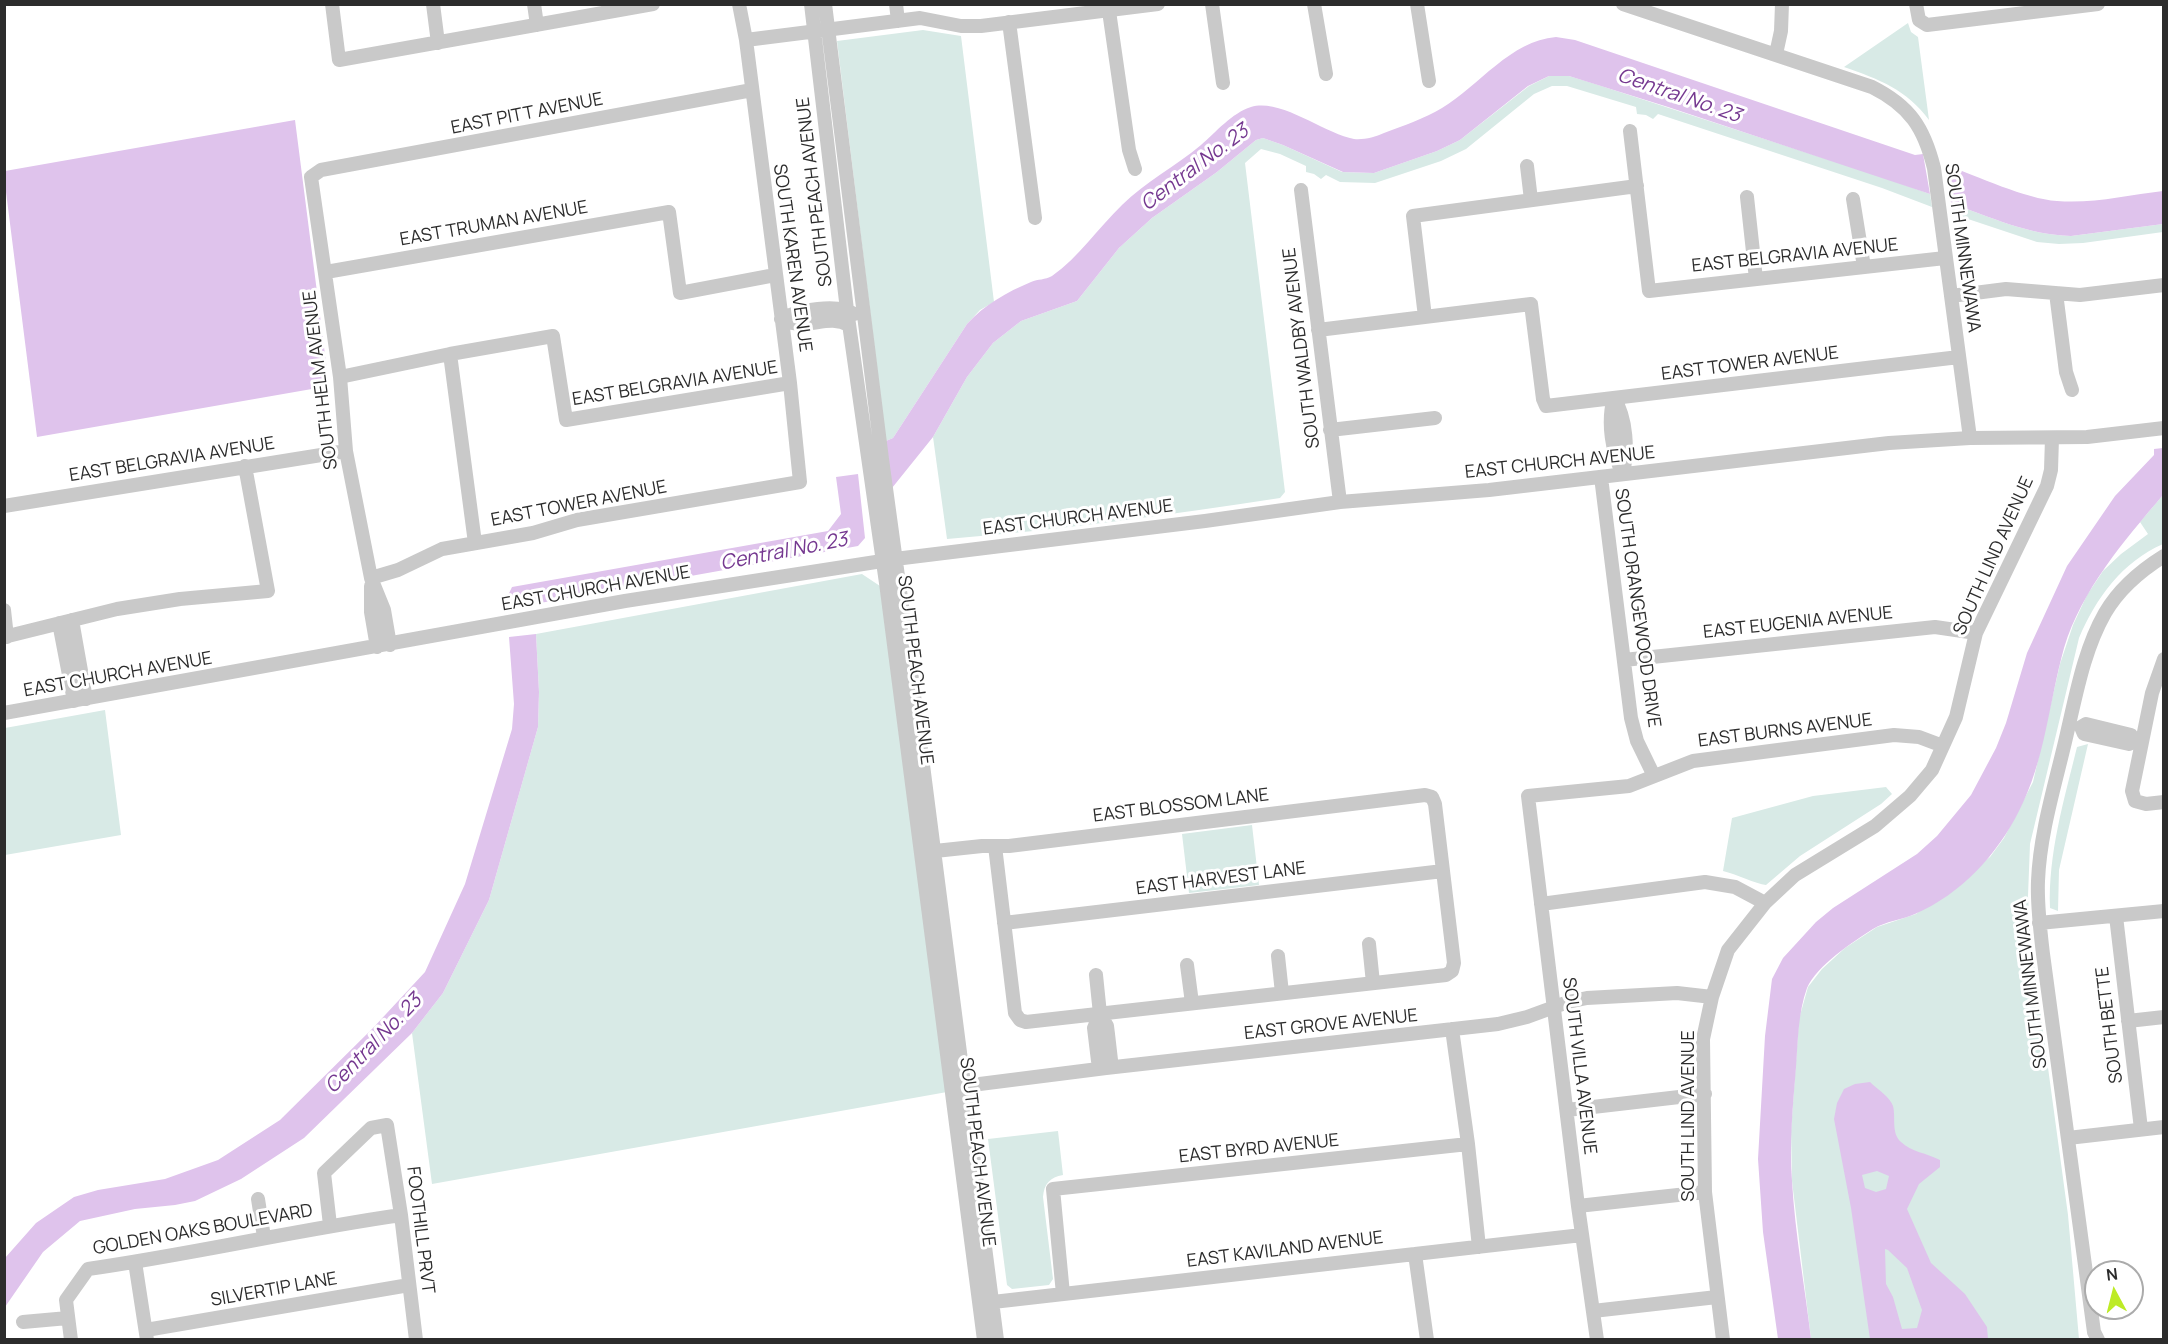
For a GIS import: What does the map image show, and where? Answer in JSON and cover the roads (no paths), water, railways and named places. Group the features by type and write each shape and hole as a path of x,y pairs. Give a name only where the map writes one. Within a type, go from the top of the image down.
{"street":[{"path":"332,4 339,60 653,4"},
{"path":"433,4 438,43"},
{"path":"534,4 537,25"},
{"name":"SOUTH KAREN AVENUE","path":"739,4 746,40 790,383 800,482"},
{"name":"SOUTH PEACH AVENUE","path":"811,4 821,30 874,401 885,486 901,698 997,1340"},
{"name":"SOUTH PEACH AVENUE","path":"825,4 821,30 848,318 870,472 889,559 928,799 984,1340"},
{"path":"896,4 898,21"},
{"path":"746,40 920,18 961,26 1158,4"},
{"path":"1212,4 1223,83"},
{"path":"1314,4 1326,74"},
{"path":"1417,4 1429,81"},
{"path":"1623,4 1776,54 1781,31 1782,4"},
{"path":"1916,4 1919,20 1922,23 1933,24 2098,4"},
{"path":"1109,11 1129,150 1135,169"},
{"path":"1009,22 1035,218"},
{"name":"SOUTH MINNEWAWA","path":"1776,54 1889,95 1914,118 1923,132 1934,168 1970,438"},
{"name":"EAST PITT AVENUE","path":"311,177 321,170 752,90"},
{"path":"1318,330 1425,317 1413,216 1637,186 1630,131"},
{"path":"1527,166 1531,200"},
{"name":"SOUTH HELM AVENUE","path":"311,177 340,377 346,451 371,578 384,610 384,646"},
{"name":"EAST BELGRAVIA AVENUE","path":"1637,186 1650,291 1945,258"},
{"name":"SOUTH WALDBY AVENUE","path":"1301,190 1340,502"},
{"path":"1747,197 1756,279"},
{"path":"1853,199 1864,267"},
{"name":"EAST TRUMAN AVENUE","path":"326,272 669,212 680,292 775,275"},
{"path":"1951,296 2006,289 2099,294 2163,285"},
{"path":"2056,293 2066,372 2072,390"},
{"name":"EAST TOWER AVENUE","path":"1425,317 1531,304 1543,399 1546,406 1959,357"},
{"path":"781,320 792,314 834,309 848,318 852,312 858,319 867,383 874,401"},
{"name":"EAST BELGRAVIA AVENUE","path":"450,354 553,336 566,420 790,383"},
{"path":"340,377 450,354 475,543"},
{"name":"SOUTH ORANGEWOOD DRIVE","path":"1614,398 1610,411 1611,421 1616,460 1623,474"},
{"path":"1330,430 1435,418"},
{"name":"EAST CHURCH AVENUE","path":"4,713 625,601 889,559 1205,521 1340,502 1489,490 1889,443 1970,438 2052,438 2163,428"},
{"name":"SOUTH LIND AVENUE","path":"1723,1340 1705,1192 1703,1040 1712,997 1728,950 1765,903 1795,875 1875,826 1910,796 1932,770 1956,717 1976,633 2047,486 2051,470 2052,438"},
{"name":"EAST BELGRAVIA AVENUE","path":"4,506 346,451"},
{"path":"4,610 6,637 117,609 180,599 268,591 245,466"},
{"name":"SOUTH ORANGEWOOD DRIVE","path":"1601,477 1631,718 1637,741 1654,776"},
{"name":"EAST TOWER AVENUE","path":"371,578 398,570 442,549 533,533 577,519 800,482"},
{"name":"SOUTH MINNEWAWA","path":"2094,1337 2039,923 2040,854 2075,726 2085,661 2105,612 2120,591 2163,556"},
{"path":"65,621 80,700"},
{"name":"EAST EUGENIA AVENUE","path":"1624,660 1935,627 1976,633"},
{"path":"2163,660 2158,694 2138,742 2132,791 2135,801 2146,804 2163,802"},
{"path":"901,698 909,722 918,791 923,798 928,799"},
{"path":"2075,726 2086,724 2131,735 2138,742"},
{"name":"EAST BURNS AVENUE","path":"1528,796 1629,786 1693,761 1893,735 1919,737 1943,746"},
{"name":"EAST BLOSSOM LANE","path":"934,851 995,846 1427,791 1435,804 1443,871"},
{"name":"SOUTH VILLA AVENUE","path":"1528,796 1578,1206 1597,1340"},
{"path":"995,846 1015,1013 1020,1020 1026,1022 1446,975 1452,971 1454,963 1443,871"},
{"name":"EAST HARVEST LANE","path":"1004,923 1443,871"},
{"path":"1542,903 1705,882 1735,887 1765,903"},
{"path":"2039,923 2163,911"},
{"name":"SOUTH BETTE","path":"2116,916 2141,1129"},
{"path":"1369,944 1373,983"},
{"path":"1278,956 1282,993"},
{"path":"1187,965 1192,1003"},
{"path":"1096,975 1100,1014 1095,1028 1103,1045 1098,1060 1106,1068"},
{"name":"EAST GROVE AVENUE","path":"958,1086 1498,1024 1587,998 1677,993 1712,997"},
{"path":"2128,1021 2163,1017"},
{"path":"1452,1029 1479,1247"},
{"path":"1567,1110 1705,1094"},
{"name":"FOOTHILL PRVT","path":"330,1225 324,1173 371,1128 387,1125 401,1215 416,1340"},
{"path":"2068,1138 2163,1127"},
{"name":"EAST BYRD AVENUE","path":"1063,1294 1053,1189 1468,1144"},
{"path":"1578,1206 1705,1192"},
{"path":"258,1199 264,1237"},
{"name":"GOLDEN OAKS BOULEVARD","path":"71,1340 66,1300 88,1269 330,1225 401,1215"},
{"name":"EAST KAVILAND AVENUE","path":"993,1302 1582,1235"},
{"path":"1415,1254 1427,1340"},
{"path":"135,1262 146,1335"},
{"name":"SILVERTIP LANE","path":"146,1335 409,1285"},
{"path":"1593,1311 1717,1297"},
{"path":"23,1322 68,1318"}],"water":[{"name":"Central No. 23","path":"1556,37 1575,40 1915,155 1923,154 1930,194 1569,76 1549,76 1528,86 1460,140 1437,151 1374,173 1343,172 1263,138 1256,140 1217,172 1152,218 1119,248 1077,301 1021,321 993,343 967,377 933,437 892,488 886,441 893,438 967,324 988,305 1005,295 1031,282 1052,276 1080,251 1131,197 1191,153 1237,114 1251,107 1276,108 1342,136 1354,139 1369,138 1435,112 1456,99 1510,55 1539,40"},
{"path":"295,120 329,386 37,437 5,171"},
{"path":"1946,165 2016,192 2057,201 2097,200 2163,191 2163,224 2071,236 2025,229 1951,203"},
{"path":"2163,448 2163,495 2106,567 2072,626 2064,648 2035,772 2019,811 2000,843 1976,872 1948,896 1915,914 1883,924 1865,934 1827,963 1807,988 1799,1027 1791,1152 1795,1221 1811,1339 1778,1339 1763,1232 1758,1159 1765,1036 1772,979 1783,958 1816,922 1833,908 1917,854 1937,836 1971,795 1996,748 2027,653 2067,566 2115,496 2154,455 2154,449"},
{"name":"Central No. 23","path":"858,474 865,538 858,546 501,610 512,587 828,531 841,514 836,477"},
{"name":"Central No. 23","path":"536,634 538,727 489,900 443,993 412,1033 304,1138 241,1179 195,1201 135,1209 80,1221 43,1252 5,1307 5,1258 36,1223 74,1197 98,1190 165,1179 218,1160 280,1120 373,1028 425,972 465,884 512,729 514,704 509,637"},
{"path":"1870,1082 1889,1099 1893,1106 1896,1134 1901,1142 1909,1148 1940,1160 1940,1167 1919,1184 1907,1209 1931,1263 1965,1294 1987,1327 1988,1339 1870,1339 1851,1208 1834,1119 1837,1103 1844,1089 1855,1084","holes":["1877,1171 1889,1176 1886,1189 1876,1192 1865,1188 1862,1175","1885,1249 1907,1268 1922,1310 1917,1328 1902,1329 1893,1297 1886,1284"]}]}
